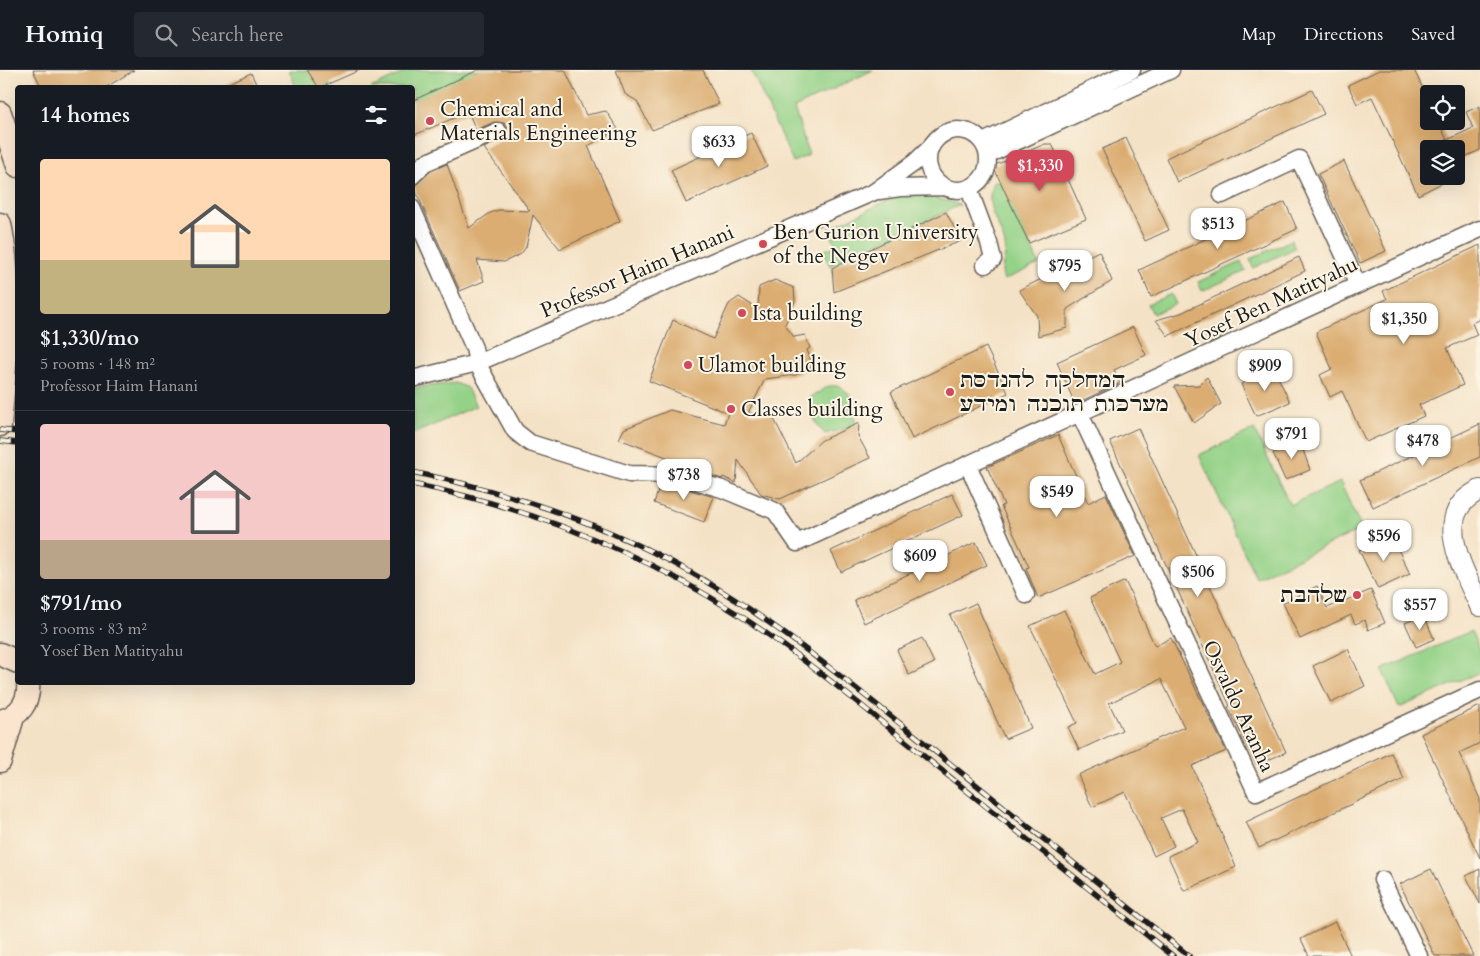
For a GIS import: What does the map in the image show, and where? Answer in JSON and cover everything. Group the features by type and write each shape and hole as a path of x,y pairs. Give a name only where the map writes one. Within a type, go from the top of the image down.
{"main road":[{"path":"0,113 15,157"},
{"path":"0,224 3,239 11,370 0,425"},
{"path":"0,654 15,661"},
{"path":"0,761 6,719 24,704 28,694 28,685"}],"street":[{"path":"986,149 1132,70"},
{"path":"986,149 1170,70"},
{"path":"955,130 970,133 986,149 984,175 969,189 954,190 944,187 936,181 930,172 928,162 931,147 937,138 955,130"},
{"path":"415,173 425,163 498,131"},
{"name":"Professor Haim Hanani","path":"415,379 477,363 874,192 914,163 931,147"},
{"path":"1222,195 1299,160 1358,285"},
{"name":"Professor Haim Hanani","path":"874,192 900,188 944,187"},
{"path":"969,189 993,259 985,265"},
{"path":"415,215 474,348 477,363"},
{"name":"Yosef Ben Matityahu","path":"477,363 515,431 530,444 629,474 676,475 722,489 775,511 797,544 1480,229"},
{"name":"Osvaldo Aranha","path":"1080,414 1256,792 1480,690"},
{"path":"968,465 1026,595"},
{"path":"1480,490 1461,504 1454,515 1453,532 1456,552 1480,606"},
{"path":"1382,880 1419,956"}],"green space":[{"path":"289,70 323,70 330,85 295,85"},
{"path":"409,70 499,70 415,109 415,85 377,85"},
{"path":"751,70 806,70 808,74 816,70 873,70 794,108 809,155 793,162"},
{"path":"1000,179 1039,264 1004,280 1002,266 1006,249 990,202 992,184"},
{"path":"903,193 923,194 960,205 830,266 823,251 836,245 828,229"},
{"path":"1291,240 1295,248 1253,268 1250,259"},
{"path":"1241,262 1246,271 1202,291 1198,282"},
{"path":"1171,294 1176,304 1153,314 1148,304"},
{"path":"456,383 467,388 476,406 415,433 415,388"},
{"path":"829,386 839,386 851,395 856,421 848,428 825,434 818,426 814,417 811,397"},
{"path":"1254,429 1290,505 1340,482 1362,529 1256,578 1199,455"},
{"path":"1471,631 1480,653 1480,672 1399,708 1382,670"}],"building":[{"path":"33,70 134,70 110,85 40,85"},
{"path":"307,70 360,70 326,85 317,85"},
{"path":"478,70 565,70 586,115 606,111 618,129 588,146 620,221 560,249 533,215 526,247 521,254 504,262 477,260 484,281 460,291 415,186 431,171 447,164 469,228 490,213 499,210 530,211 484,148 506,137 507,127 504,123 494,122 476,130 468,112 415,135 415,100"},
{"path":"616,70 703,70 719,104 652,130 637,101 625,94"},
{"path":"1379,70 1414,70 1421,85 1420,130 1442,130 1447,140 1420,140 1420,185 1438,185 1418,195 1372,97 1357,104 1348,85"},
{"path":"251,73 257,85 225,85"},
{"path":"1312,90 1324,114 1177,182 1166,158"},
{"path":"1480,106 1480,150 1465,157 1465,140 1447,140 1473,128 1466,112"},
{"path":"751,133 767,166 686,203 671,170"},
{"path":"1126,138 1169,230 1145,241 1102,149"},
{"path":"1045,144 1052,144 1086,219 1029,243 993,166"},
{"path":"1344,161 1386,251 1360,263 1318,174"},
{"path":"1285,202 1297,229 1151,297 1139,270"},
{"path":"946,212 961,241 834,292 832,268"},
{"path":"1480,245 1480,319 1472,323 1477,335 1447,348 1463,385 1419,405 1424,416 1366,442 1342,391 1330,397 1320,375 1332,369 1316,332 1387,299 1383,291"},
{"path":"1099,251 1112,281 1067,309 1067,328 1038,336 1037,316 1019,290"},
{"path":"1299,257 1305,271 1168,336 1156,320 1181,313"},
{"path":"775,280 794,288 795,301 785,325 794,337 805,335 810,348 807,350 813,366 796,375 765,379 748,413 772,415 796,463 822,440 859,423 858,436 870,458 780,499 761,494 738,460 736,483 723,477 722,479 679,465 667,465 669,458 619,439 624,429 670,410 724,424 728,413 649,381 673,320 713,339 729,304 739,297 758,309 759,287"},
{"path":"1133,327 1146,355 1114,370 1120,383 1075,404 1057,362"},
{"name":"המחלקה להנדסת מערכות תוכנה ומידע","path":"986,347 1008,393 912,439 891,392"},
{"path":"1273,367 1290,402 1256,416 1241,384"},
{"path":"1207,377 1221,404 1194,423 1174,386 1199,385"},
{"path":"1480,424 1480,457 1373,507 1360,480"},
{"path":"1138,428 1286,752 1257,765 1228,707 1230,706 1110,441"},
{"path":"1058,435 1088,503 1106,494 1135,556 1038,598 1026,568 1029,567 1001,506 1004,505 987,467"},
{"path":"1299,438 1310,470 1285,480 1273,453"},
{"path":"660,485 674,485 714,497 704,522 654,503"},
{"path":"952,494 963,515 841,572 831,551"},
{"path":"1391,535 1410,574 1378,589 1359,550"},
{"path":"976,542 987,565 864,623 854,600"},
{"path":"1125,581 1155,646 1171,638 1226,751 1192,766 1236,867 1184,891 1168,856 1198,842 1182,809 1161,818 1174,846 1154,856 1125,792 1092,807 1078,775 1184,727 1161,679 1109,703 1122,730 1079,750 1068,727 1077,723 1030,626 1064,610 1095,674 1120,662 1090,598"},
{"path":"1317,586 1327,608 1371,590 1385,623 1368,630 1365,620 1355,624 1351,615 1300,639 1283,603"},
{"path":"976,603 1031,728 1005,739 950,615"},
{"path":"1424,615 1434,639 1416,647 1405,623"},
{"path":"922,638 934,663 909,675 897,650"},
{"path":"1348,649 1365,686 1331,703 1313,666"},
{"path":"1480,706 1480,743 1459,753 1480,799 1480,858 1421,734"},
{"path":"1391,753 1404,779 1259,848 1246,822"},
{"path":"1431,869 1473,956 1435,956 1400,884"},
{"path":"1480,869 1480,904 1466,876"},
{"path":"1335,922 1351,956 1309,956 1301,939"}],"railway":[{"path":"0,430 15,432"},
{"path":"0,441 15,443"},
{"path":"415,473 470,485 555,511 638,545 713,585 783,633 851,684 1189,956"},
{"path":"415,485 498,505 580,534 660,570 736,613 787,648 837,686 1173,956"}],"place":[{"name":"Chemical and Materials Engineering","path":"430,121"},
{"name":"Ben Gurion University of the Negev","path":"763,244"},
{"name":"Ista building","path":"742,313"},
{"name":"Ulamot building","path":"688,365"},
{"name":"המחלקה להנדסת מערכות תוכנה ומידע","path":"950,392"},
{"name":"Classes building","path":"731,409"},
{"name":"שלהבת","path":"1357,595"}]}
